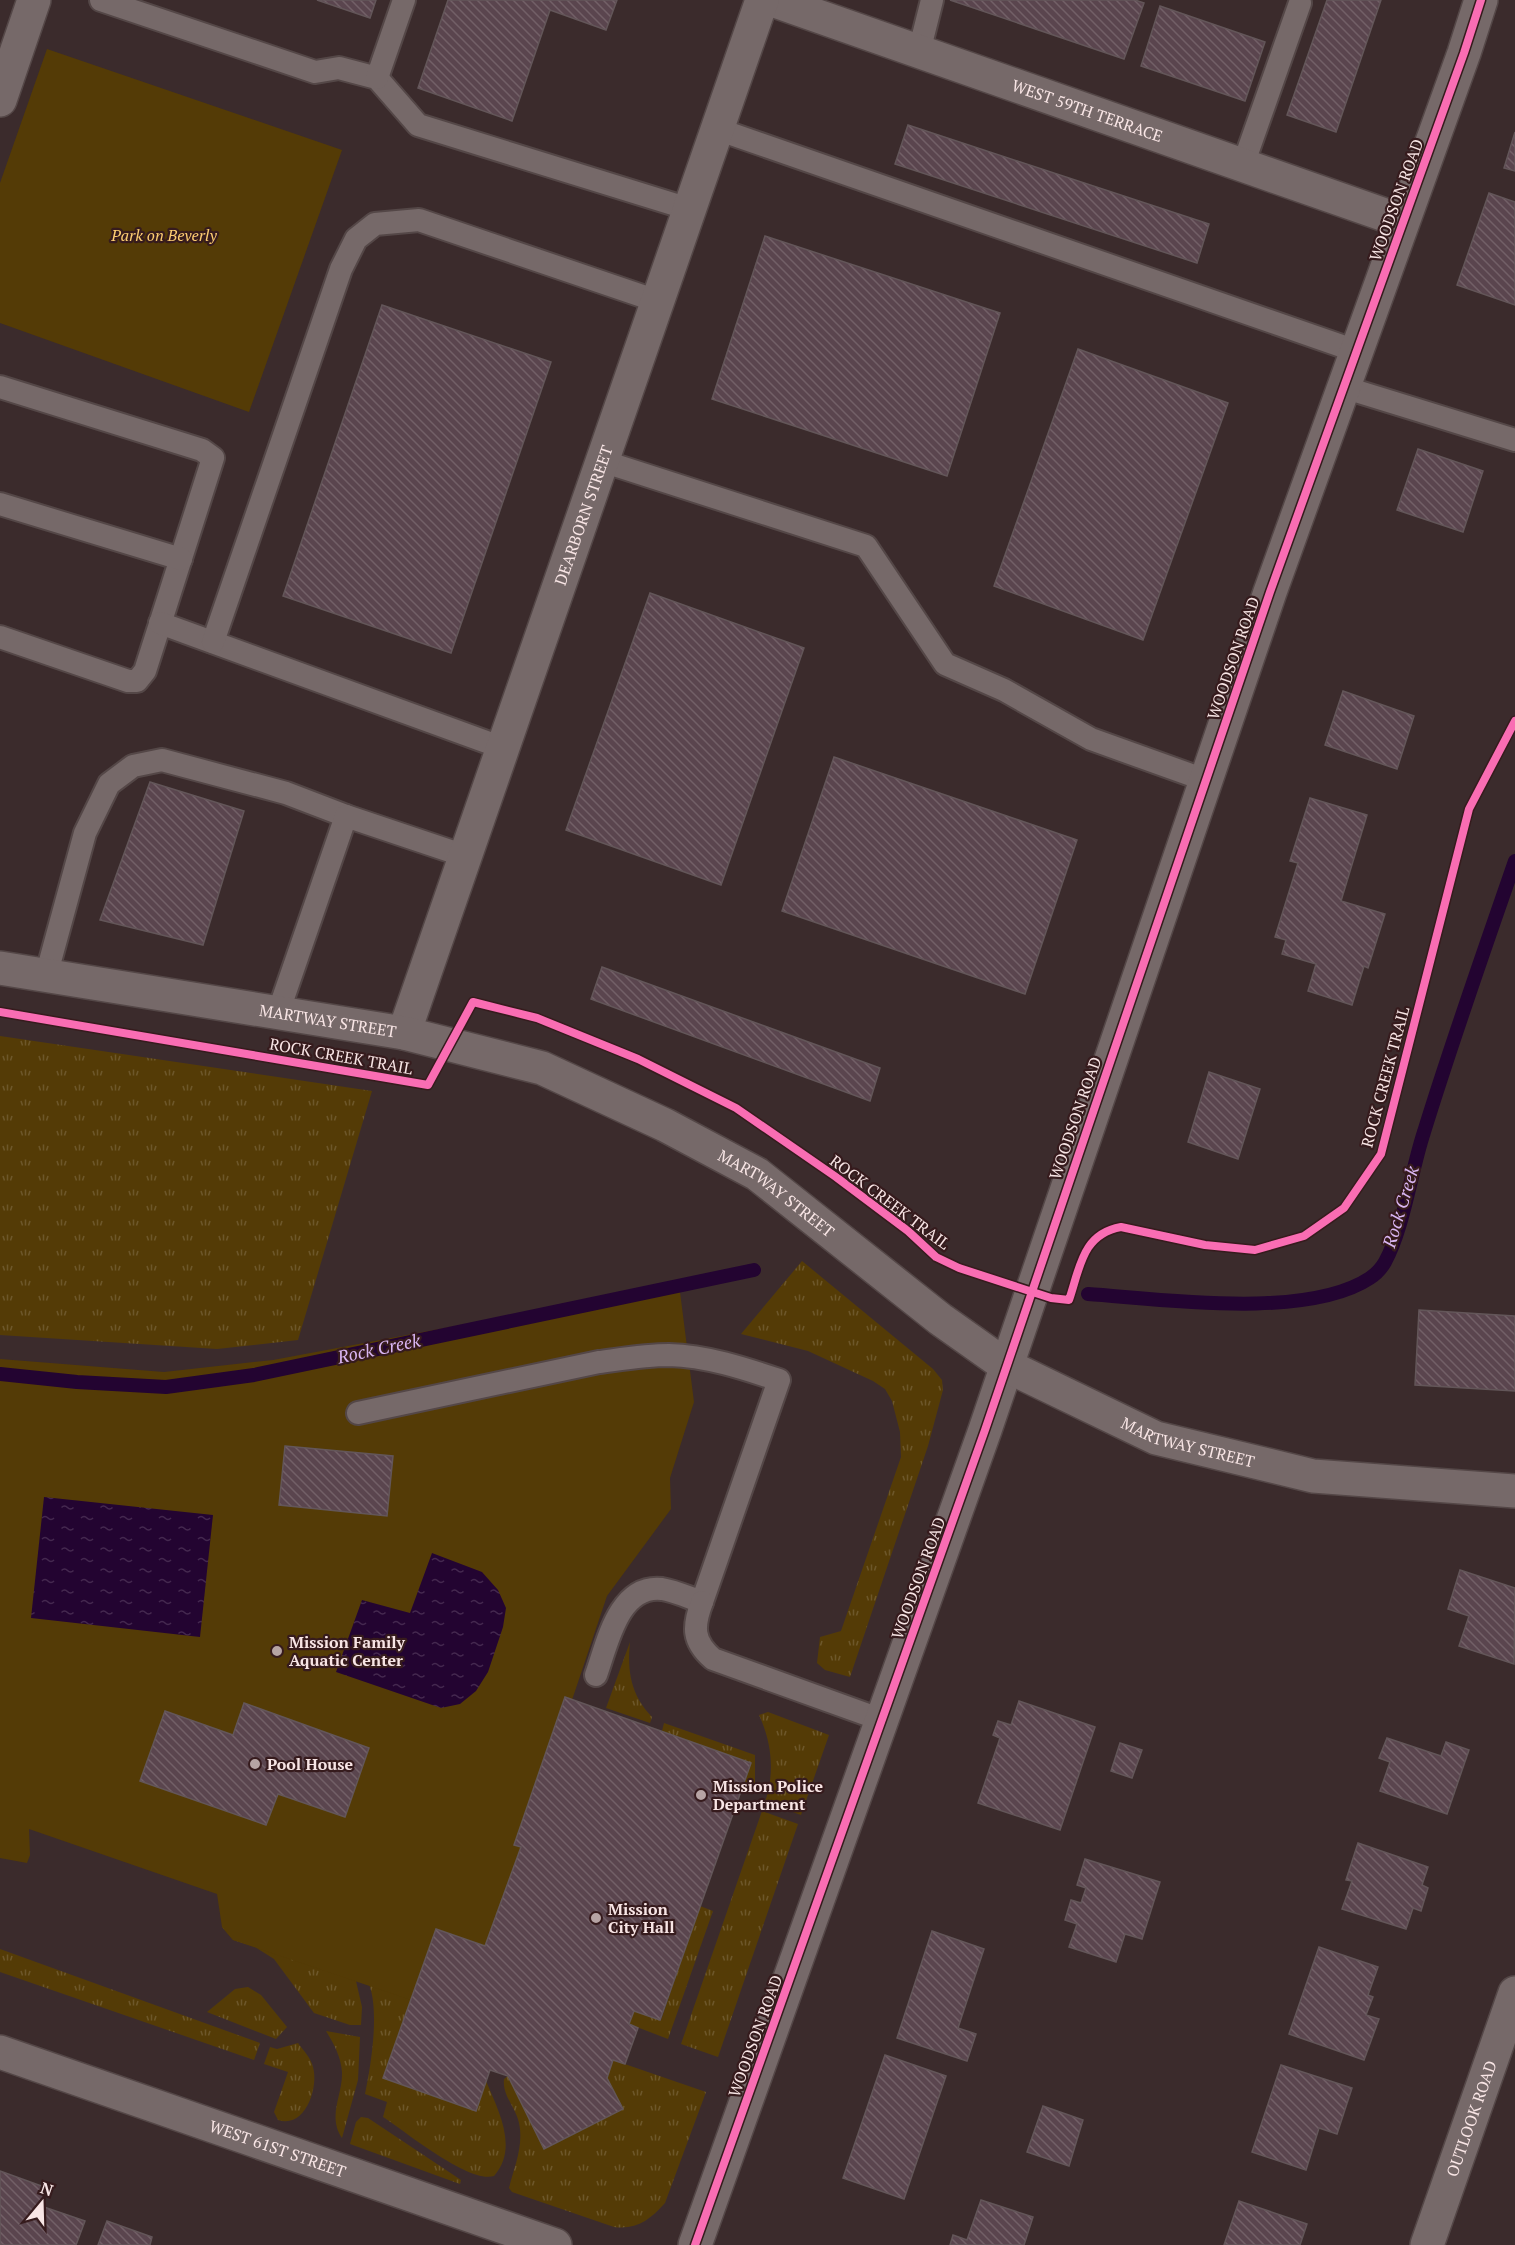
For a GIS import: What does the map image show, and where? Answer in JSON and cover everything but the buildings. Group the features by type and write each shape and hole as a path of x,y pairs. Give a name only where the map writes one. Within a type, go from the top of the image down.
{"street":[{"path":"0,97 34,0"},
{"name":"DEARBORN STREET","path":"404,1033 762,0"},
{"name":"WEST 59TH TERRACE","path":"772,0 1402,221"},
{"name":"WOODSON ROAD","path":"695,2245 985,1430 1005,1365 1205,780 1481,0"},
{"name":"MARTWAY STREET","path":"0,968 404,1033 542,1068 665,1125 757,1174 940,1319 1005,1365 1156,1438 1313,1476 1515,1491"},
{"name":"OUTLOOK ROAD","path":"1427,2245 1515,1993"},
{"name":"WEST 61ST STREET","path":"0,2052 555,2245"}],"lane":[{"path":"101,0 315,72 339,68 376,78 418,125 689,209"},
{"path":"376,78 404,0"},
{"path":"919,51 932,0"},
{"path":"1243,165 1300,3"},
{"path":"717,129 1356,351"},
{"path":"213,642 341,269 356,239 365,231 375,224 419,220 657,301"},
{"path":"0,387 202,450 213,458 145,671 137,681 128,681 0,637"},
{"path":"1343,387 1515,440"},
{"path":"602,461 866,546 945,664 1004,690 1090,739 1205,780"},
{"path":"0,504 181,559"},
{"path":"160,623 503,748"},
{"path":"46,976 85,833 109,784 133,766 162,760 286,794 465,856"},
{"path":"278,1013 346,816"},
{"path":"358,1413 598,1362 669,1355 729,1364 779,1380 695,1623 695,1632 703,1651 713,1659 882,1720"},
{"path":"596,1675 617,1617 629,1600 641,1593 661,1589 702,1602"}],"green space":[{"name":"Park on Beverly","path":"47,49 342,150 249,412 0,323 0,183"},
{"path":"0,1036 372,1091 298,1340 217,1349 0,1335"},
{"path":"802,1261 933,1369 942,1380 943,1390 928,1446 850,1677 825,1670 817,1663 820,1637 841,1631 901,1457 900,1432 892,1401 885,1389 873,1381 808,1351 741,1334"},
{"path":"679,1284 694,1402 670,1478 671,1509 607,1596 572,1700 565,1697 515,1844 521,1847 485,1946 436,1929 411,2000 233,1940 222,1927 217,1894 29,1829 30,1855 27,1863 0,1858 0,1359 164,1372 273,1360"},
{"path":"564,1588 565,1697 436,1929 383,2078 476,2111 486,2081 500,2116 506,2141 501,2165 494,2176 483,2176 454,2165 421,2144 383,2117 387,2102 365,2094 372,2055 374,2011 370,1987 359,1961"},
{"path":"630,1642 629,1663 632,1682 639,1700 652,1717 650,1723 606,1708"},
{"path":"768,1712 829,1735 801,1815 765,1802 770,1780 771,1758 767,1736 759,1715"},
{"path":"664,1723 755,1755 755,1786 744,1783 751,1763 662,1731"},
{"path":"762,1811 798,1824 718,2057 681,2044"},
{"path":"700,1906 713,1911 668,2039 629,2024 634,2011 661,2020"},
{"path":"222,1927 356,1981 362,2007 361,2025 350,2025 314,2013 274,1959 255,1947 233,1940"},
{"path":"0,1949 260,2043 254,2060 0,1972"},
{"path":"248,1987 261,1995 287,2027 276,2039 207,2012 235,1989"},
{"path":"326,2031 360,2037 358,2080 342,2138 336,2122 336,2114 342,2072 337,2051"},
{"path":"298,2043 309,2057 313,2067 312,2095 303,2113 288,2121 278,2120 274,2112 288,2072 264,2064 270,2047 277,2049"},
{"path":"613,2060 706,2092 665,2203 642,2222 622,2228 512,2192 509,2188 518,2156 520,2132 517,2117 505,2091 504,2079 508,2076 545,2149 623,2109 607,2078"},
{"path":"361,2117 368,2118 461,2180 460,2184 350,2144 356,2122"}],"water":[{"path":"44,1497 213,1515 200,1637 31,1618"},
{"path":"432,1553 482,1572 498,1590 506,1608 503,1627 488,1672 476,1691 460,1704 441,1708 336,1672 362,1600 410,1613"}],"waterway":[{"name":"Rock Creek","path":"1088,1294 1233,1304 1272,1303 1310,1299 1343,1291 1370,1278 1378,1271 1392,1248 1407,1199 1419,1147 1515,861"},
{"name":"Rock Creek","path":"0,1374 77,1382 166,1387 254,1375 754,1270"}],"cycle path":[{"path":"695,2245 985,1430 1270,592 1481,0"},
{"name":"ROCK CREEK TRAIL","path":"0,1012 428,1085 473,1002 537,1018 638,1059 736,1108 836,1177 908,1231 936,1257 959,1268 1051,1298 1069,1300 1084,1254 1098,1237 1108,1231 1121,1227 1205,1245 1255,1250 1304,1236 1344,1208 1381,1154 1469,809 1515,721"}],"place":[{"name":"Mission Family Aquatic Center","path":"277,1651"},
{"name":"Pool House","path":"255,1764"},
{"name":"Mission Police Department","path":"701,1795"},
{"name":"Mission City Hall","path":"596,1918"}]}
